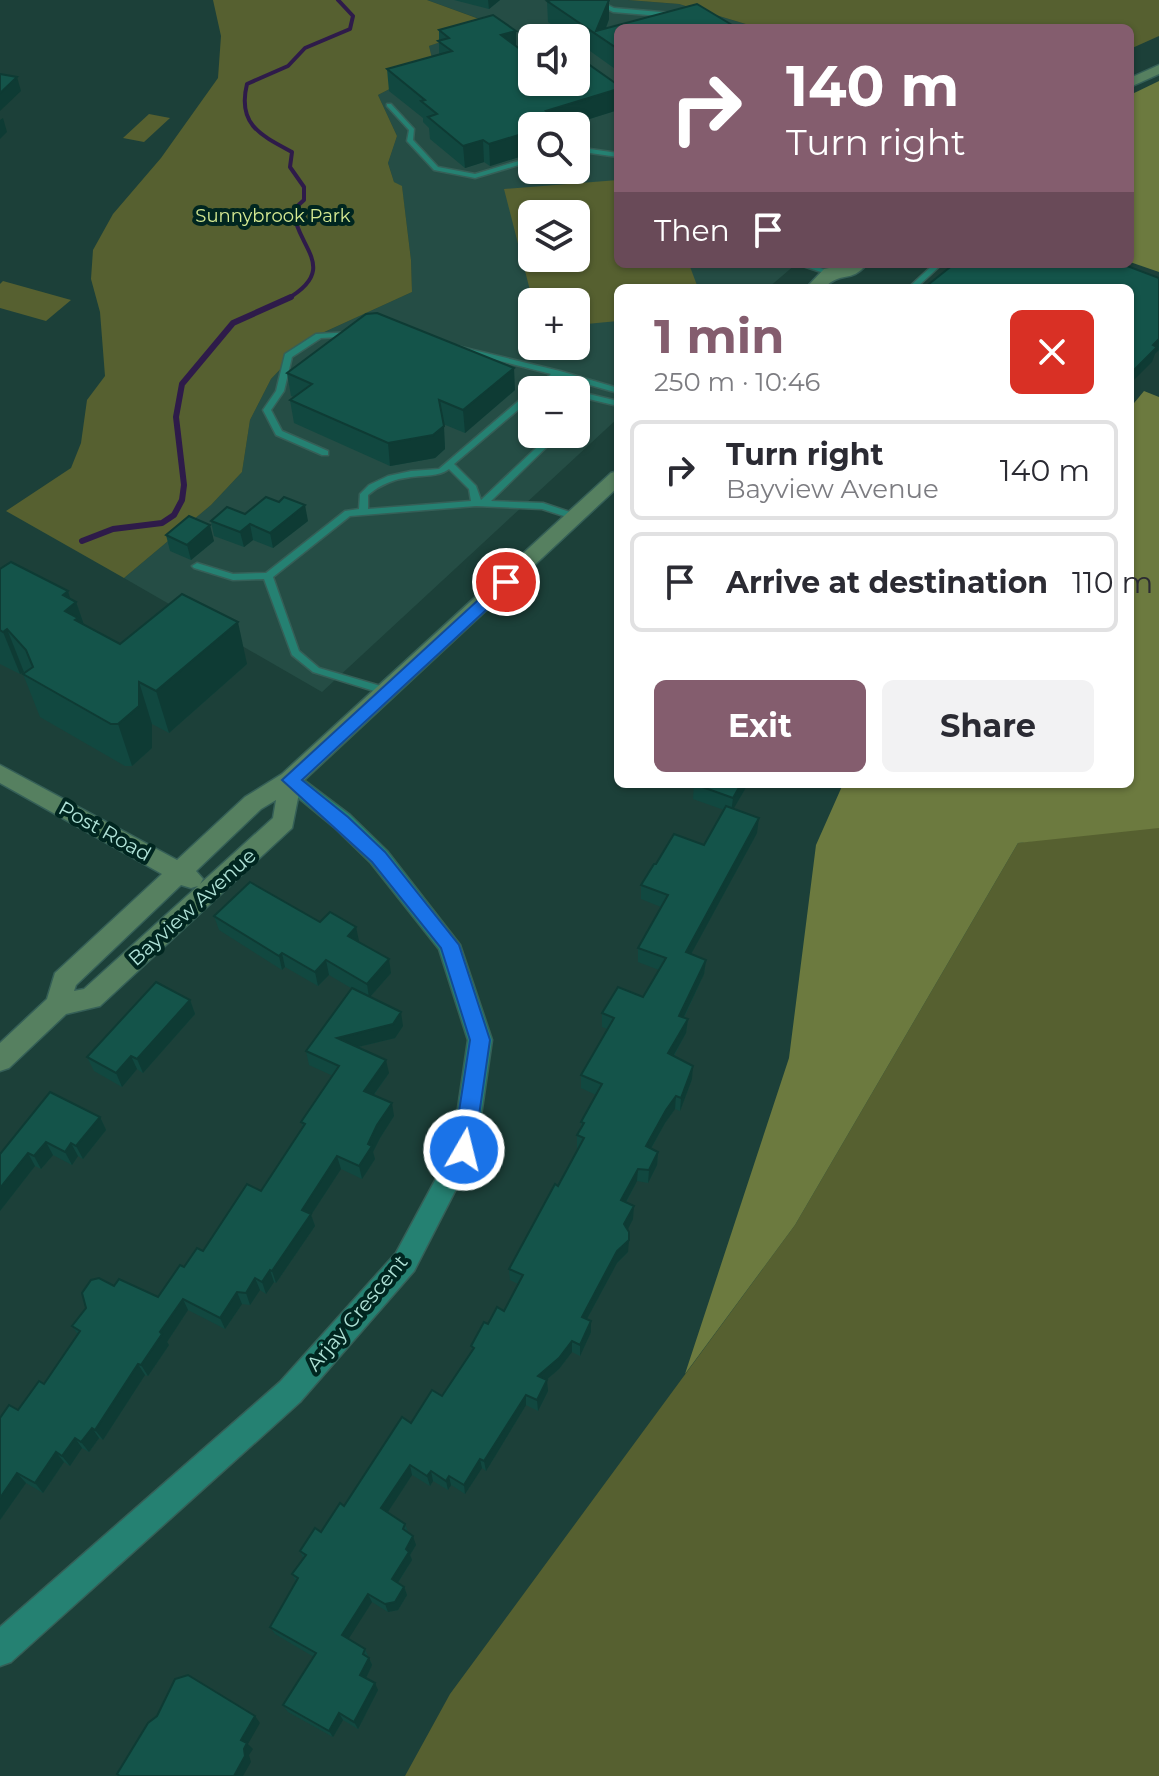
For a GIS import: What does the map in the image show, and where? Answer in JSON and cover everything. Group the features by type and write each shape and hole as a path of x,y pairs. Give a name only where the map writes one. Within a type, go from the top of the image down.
{"main road":[{"path":"1134,64 1159,53"},
{"path":"1134,81 1159,69"},
{"path":"827,268 850,272 854,268"},
{"name":"Bayview Avenue","path":"59,1004 64,980 253,803 290,780 614,481"},
{"name":"Post Road","path":"0,773 211,889"},
{"name":"Bayview Avenue","path":"0,1060 59,1004 91,999 284,822 290,780"}],"street":[{"name":"Arjay Crescent","path":"0,1651 290,1392 405,1262 464,1150 480,1040 449,945 379,857 342,821 290,780"}],"lane":[{"path":"592,0 613,10 678,16"},
{"path":"389,105 412,130 409,140 436,169 475,176 518,163"},
{"path":"590,151 614,154"},
{"path":"916,284 934,268"},
{"path":"325,453 279,433 267,410 280,391 288,356 319,336 358,333"},
{"path":"450,346 614,390"},
{"path":"553,376 557,373"},
{"path":"590,397 614,403"},
{"path":"363,512 364,494 379,482 389,477 442,471 518,406"},
{"path":"479,503 540,448"},
{"path":"449,464 473,488 479,503"},
{"path":"197,566 233,577 268,576 348,513 479,503 543,506 576,517"},
{"path":"268,576 295,653 316,670 387,691"}],"shaded area":[{"path":"427,0 628,0 679,4 746,24 614,24 614,268 791,268 773,284 614,284 614,422 590,444 590,376 518,376 518,448 586,448 322,692 124,578 211,505 242,472 250,420 271,379 309,339 412,292 402,187 394,182 388,163 397,136 378,95 434,66 429,46 491,23"}],"green space":[{"name":"Sunnybrook Park","path":"213,0 427,0 493,24 429,46 434,66 378,95 397,136 388,163 394,182 402,186 412,292 309,339 271,379 250,420 242,472 211,505 124,578 6,511 71,468 81,443 87,400 105,376 100,312 91,279 93,250 113,214 161,158 218,78 221,36"},
{"path":"628,0 1159,0 1159,36 1134,47 1134,24 746,24 679,4"},
{"path":"1159,81 1159,272 1134,263 1134,93"},
{"path":"149,114 170,118 144,142 123,138"},
{"path":"614,180 614,268 690,268 696,284 614,284 614,321 590,324 590,288 529,288 525,272 590,272 590,200 518,200 518,244 504,189"},
{"path":"3,281 71,300 46,321 0,308 0,284"},
{"path":"1144,391 1159,397 1159,828 1018,843 795,1225 685,1374 789,1058 816,845 841,788 1134,788 1134,403"},
{"path":"1159,821 1159,1776 405,1776 450,1694 795,1225 1018,843"}],"building":[{"path":"609,0 596,31 614,26 614,46 590,30 590,24 581,24 547,1"},
{"path":"697,4 730,24 622,24"},
{"path":"493,15 516,31 501,35 518,48 518,96 590,96 590,65 614,82 614,90 547,112 518,112 518,135 489,144 483,140 463,146 428,117 437,114 421,101 425,100 387,69 452,51 438,41 449,38 439,30"},
{"path":"0,74 17,77 0,93"},
{"path":"949,268 1133,268 1159,278 1159,339 1153,345 1157,347 1134,370 1134,284 929,284"},
{"path":"377,313 514,368 463,410 439,400 444,426 433,435 388,443 290,400 312,384 287,373 366,314"},
{"path":"266,497 279,502 284,497 305,505 270,533 250,524 240,532 211,521 227,507 245,514"},
{"path":"189,516 210,525 187,545 166,535"},
{"path":"11,562 68,591 63,595 76,602 65,611 78,618 75,620 120,644 182,594 238,622 156,691 139,682 139,706 118,724 111,724 23,674 33,667 26,650 7,629 3,632 0,630 0,569"},
{"path":"705,788 739,788 733,798"},
{"path":"726,806 759,818 686,952 706,960 679,1016 688,1019 668,1053 693,1066 681,1098 676,1096 646,1146 658,1152 649,1170 638,1169 621,1200 634,1206 624,1224 629,1240 617,1251 582,1317 591,1321 580,1345 572,1341 559,1358 538,1376 547,1380 537,1400 526,1395 484,1461 480,1459 464,1485 449,1476 446,1481 431,1471 427,1476 410,1465 381,1508 405,1524 403,1529 413,1536 406,1549 409,1552 392,1579 404,1587 395,1602 385,1604 368,1594 342,1635 365,1649 363,1654 369,1658 360,1675 375,1683 354,1722 339,1713 329,1731 283,1705 316,1653 270,1627 298,1578 292,1574 306,1555 300,1551 315,1528 321,1532 340,1503 344,1506 402,1417 411,1423 432,1390 442,1396 474,1348 471,1346 484,1322 488,1324 497,1307 504,1311 523,1275 509,1269 584,1138 577,1135 584,1123 581,1122 602,1084 581,1075 614,1018 602,1013 618,987 643,997 666,958 638,948 668,895 641,885 674,834 704,845"},
{"path":"250,882 320,922 330,912 356,927 348,936 389,959 367,984 326,960 315,972 282,953 279,956 214,916"},
{"path":"156,982 190,1000 137,1059 131,1056 116,1073 87,1057"},
{"path":"352,988 401,1012 393,1024 337,1038 386,1060 364,1091 392,1103 377,1125 368,1144 372,1146 359,1166 337,1156 302,1210 311,1214 262,1282 255,1278 246,1293 237,1292 220,1318 183,1299 95,1430 92,1428 81,1442 75,1438 62,1456 56,1452 35,1483 17,1473 0,1498 0,1418 9,1405 18,1410 39,1381 44,1384 80,1331 72,1326 86,1308 82,1293 91,1280 99,1278 114,1286 119,1279 158,1297 180,1265 184,1267 197,1248 203,1251 247,1184 261,1191 305,1124 301,1122 339,1066 306,1051"},
{"path":"50,1092 100,1117 76,1146 71,1143 65,1152 46,1142 34,1156 28,1153 0,1188 0,1154"},
{"path":"188,1675 255,1716 241,1740 247,1743 245,1756 234,1776 117,1774 148,1723 157,1716 175,1679"}],"waterway":[{"path":"288,298 303,288 311,277 313,267 293,210 304,200 304,187 290,167 292,152 261,134 248,119 245,109 247,84 288,66 305,48 350,29 353,16 338,0"},
{"path":"82,541 113,529 162,523 174,515 182,500 184,485 176,417 182,384 233,323 288,298"}],"route":[{"path":"464,1150 480,1040 449,945 379,857 342,821 290,780 506,582"}]}
